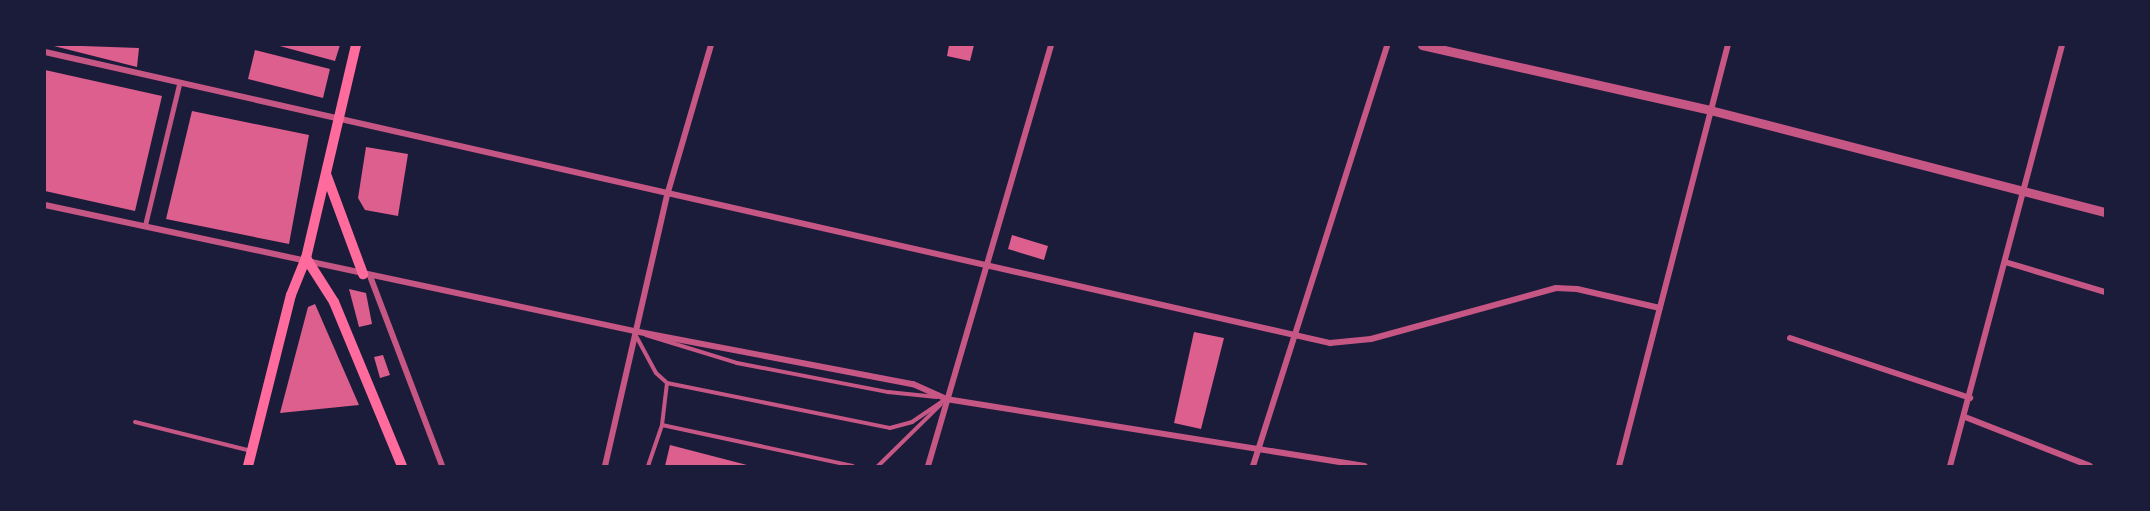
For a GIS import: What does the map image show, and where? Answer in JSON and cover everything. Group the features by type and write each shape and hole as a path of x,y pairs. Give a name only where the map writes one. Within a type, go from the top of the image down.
{"main road":[{"path":"248,466 291,295 306,258 356,45"},
{"path":"326,174 366,275"},
{"path":"306,258 334,302 402,466"}],"street":[{"path":"605,466 634,331 669,192 711,45"},
{"path":"928,466 946,399 989,265 1051,45"},
{"path":"1253,466 1387,45"},
{"path":"1422,45 1710,110 2105,213"},
{"path":"1619,466 1728,45"},
{"path":"1950,466 1965,417 2062,45"},
{"path":"45,52 337,120 669,192 1296,335 1351,344 1556,288 1577,289 1660,308"},
{"path":"145,225 179,84"},
{"path":"45,205 306,258 366,275 634,331 914,384 946,399 1365,466"},
{"path":"2005,262 2105,292"},
{"path":"366,275 442,466"},
{"path":"1790,338 1970,398"},
{"path":"1965,417 2090,466"}],"lane":[{"path":"634,331 656,373 668,383 890,428 912,422 946,399"},
{"path":"634,331 675,347 737,363 888,392 946,399"},
{"path":"648,466 662,425 668,383"},
{"path":"878,466 946,399"},
{"path":"135,422 252,451"},
{"path":"662,425 853,466"}],"building":[{"path":"276,45 340,45 335,61"},
{"path":"949,45 974,45 970,61 947,56"},
{"path":"54,46 139,48 137,67"},
{"path":"255,50 330,69 323,98 248,79"},
{"path":"45,70 162,96 135,211 45,191"},
{"path":"192,111 309,135 289,244 166,219"},
{"path":"366,147 408,154 398,216 365,210 358,198"},
{"path":"1012,235 1048,246 1044,260 1008,249"},
{"path":"349,289 366,293 372,324 359,327"},
{"path":"315,304 359,405 280,413 308,307"},
{"path":"1194,332 1224,338 1201,429 1174,423"},
{"path":"383,355 390,375 380,378 374,357"},
{"path":"670,445 747,465 747,466 665,466"}]}
